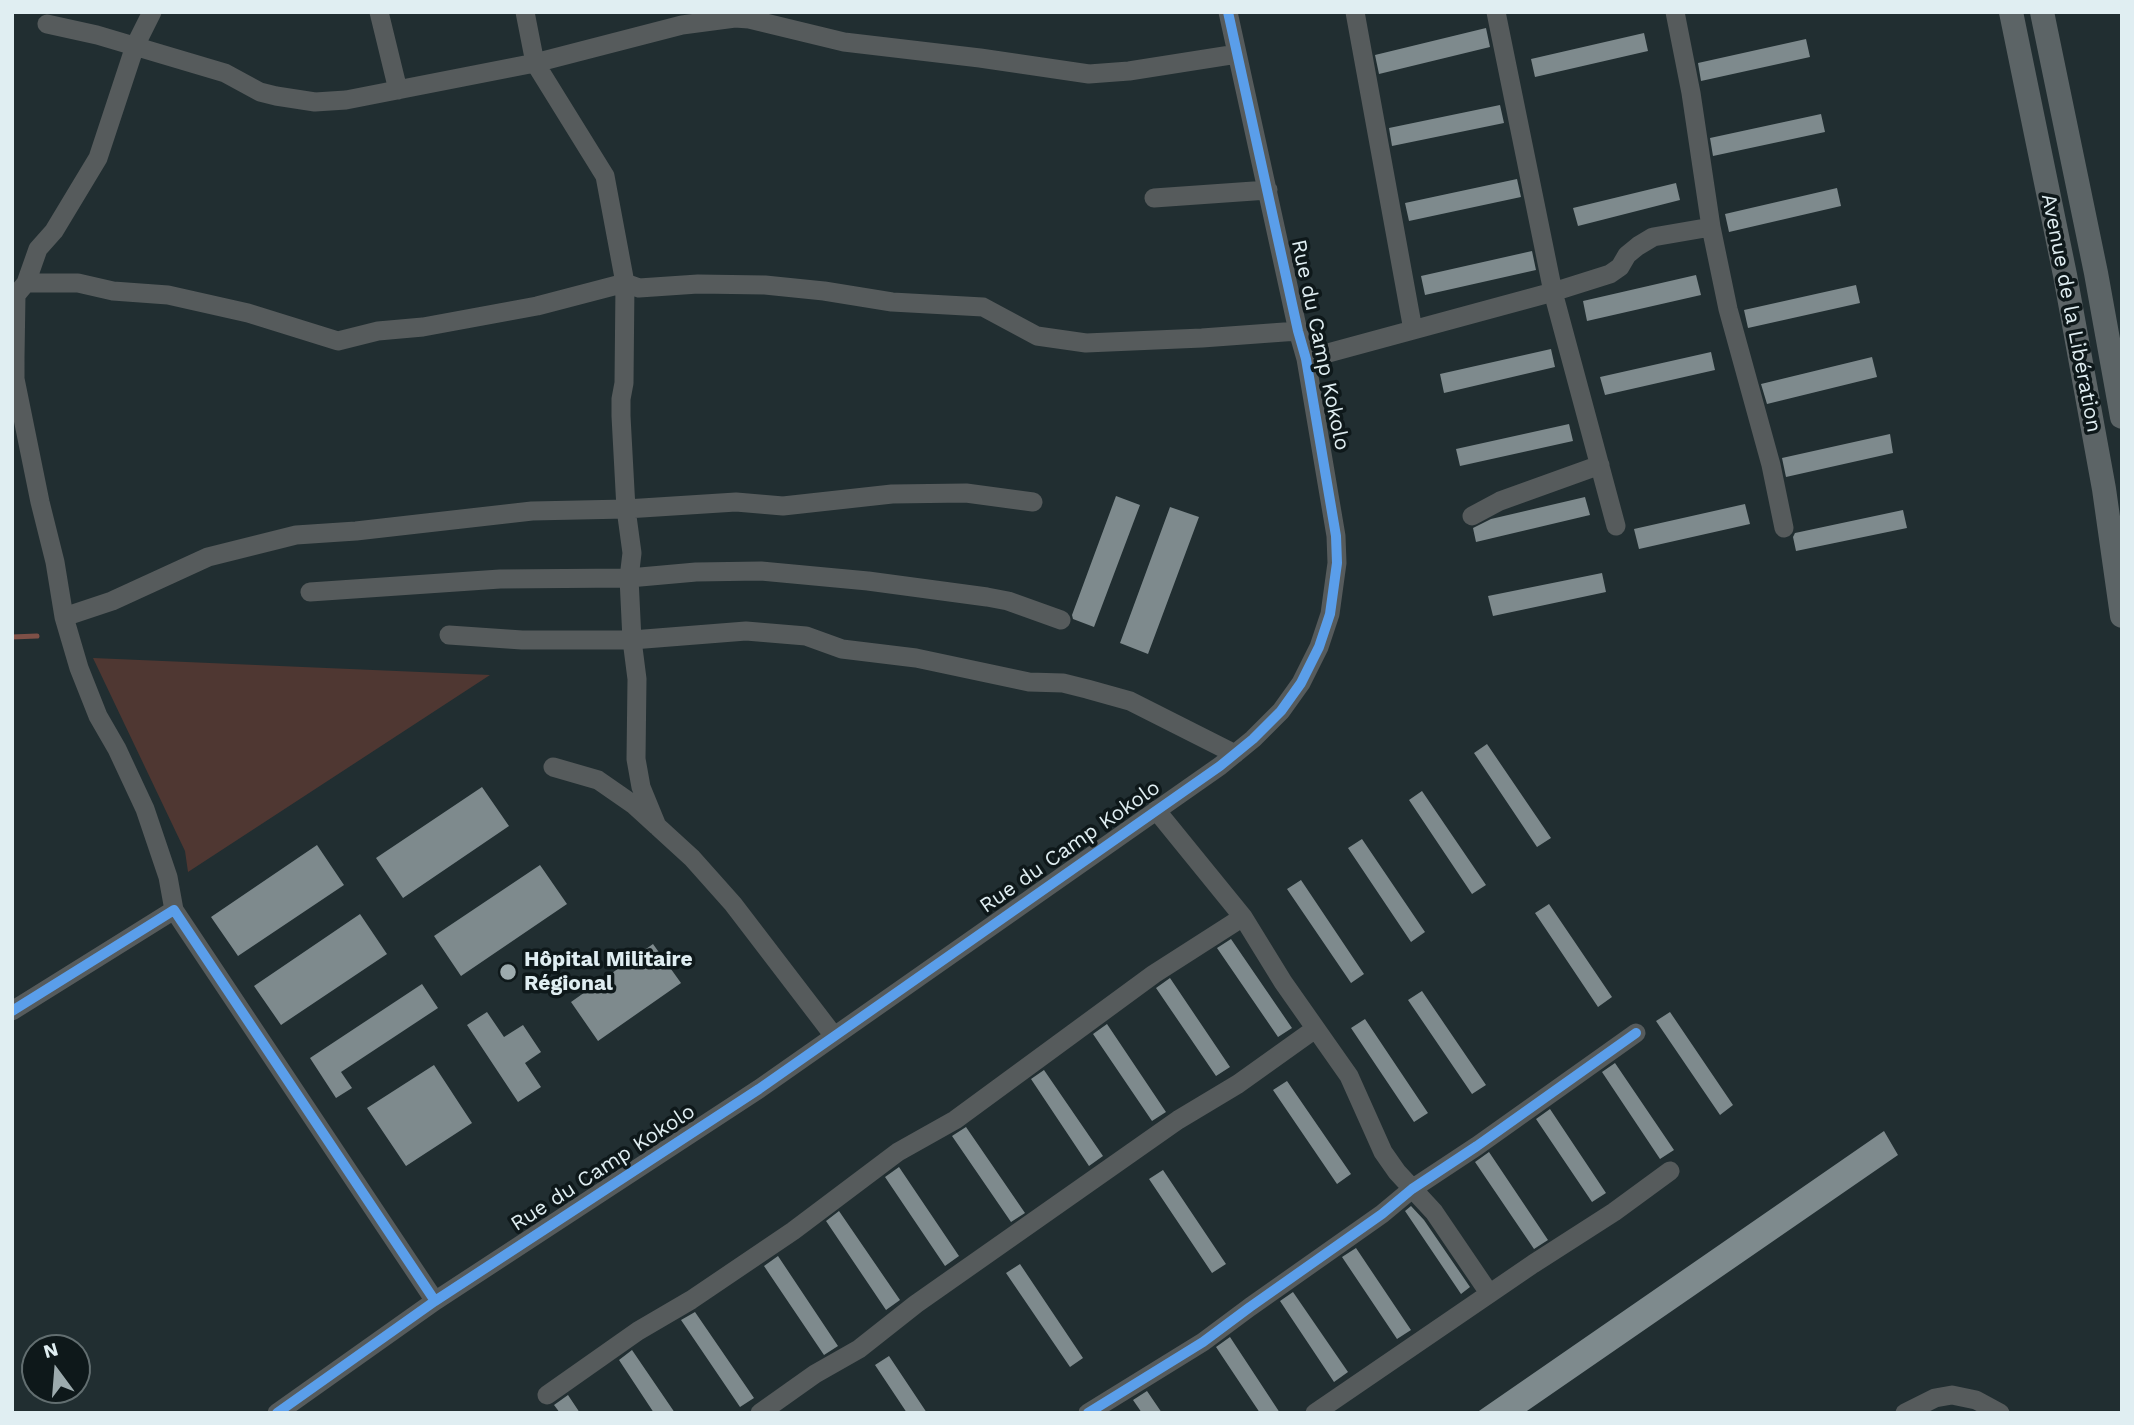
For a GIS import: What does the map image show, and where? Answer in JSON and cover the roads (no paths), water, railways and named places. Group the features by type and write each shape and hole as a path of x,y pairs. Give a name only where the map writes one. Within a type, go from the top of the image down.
{"main road":[{"name":"Avenue de la Libération","path":"2011,12 2070,302 2104,489 2122,616"},
{"name":"Avenue de la Libération","path":"2042,12 2094,259 2122,417"}],"street":[{"path":"152,12 135,46 98,158 54,231 38,249 18,291 14,378 55,562 64,617 79,668 98,716 117,748 145,809 168,877 174,910 435,1301"},
{"path":"379,12 398,90"},
{"path":"525,12 535,63 605,176 625,283 621,416 626,509 632,553 629,578 637,679 636,759 641,788 657,826"},
{"name":"Rue du Camp Kokolo","path":"277,1413 435,1301 759,1089 1235,754 1281,711 1301,682 1319,647 1332,603 1337,563 1336,536 1307,359 1298,331 1228,12"},
{"path":"1354,12 1413,330"},
{"path":"1496,12 1553,292 1616,526"},
{"path":"1675,12 1691,93 1711,228 1728,309 1771,465 1784,528"},
{"path":"47,24 135,46 225,73 260,92 315,102 346,100 535,63 682,25 749,16 844,42 1089,74 1129,72 1237,54"},
{"path":"1154,198 1268,190"},
{"path":"1307,359 1610,274 1620,267 1627,255 1653,237 1711,228"},
{"path":"18,291 78,283 113,291 168,295 248,313 338,341 394,328 423,327 537,306 625,283 639,288 698,284 765,285 824,290 892,302 983,307 1037,337 1076,342 1202,338 1298,331"},
{"path":"1472,516 1500,501 1600,465"},
{"path":"64,617 112,601 208,557 296,535 532,511 626,509 736,502 783,506 866,495 966,493 1033,502"},
{"path":"310,592 500,579 629,578 696,572 761,571 1008,601 1061,620"},
{"path":"449,635 522,640 632,640 747,631 806,636 842,649 916,657 1029,682 1063,683 1130,701 1235,754"},
{"path":"553,767 598,780 634,805 692,858 733,904 834,1036"},
{"path":"1156,810 1243,917 1315,1029 1349,1076 1383,1152 1434,1212 1489,1293"},
{"path":"12,1011 174,910"},
{"path":"547,1395 638,1331 691,1300 781,1238 898,1152 955,1120 1154,974 1243,917"},
{"path":"760,1413 815,1374 859,1349 916,1304 1178,1120 1238,1084 1315,1029"},
{"path":"1088,1413 1203,1342 1382,1214 1412,1189 1478,1146 1636,1033"},
{"path":"1315,1413 1489,1293 1614,1212 1670,1171"},
{"path":"1905,1413 1935,1398 1952,1395 1976,1400 2000,1413"}],"waterway":[{"path":"12,637 37,636"}],"place":[{"name":"Hôpital Militaire Régional","path":"508,972"}]}
